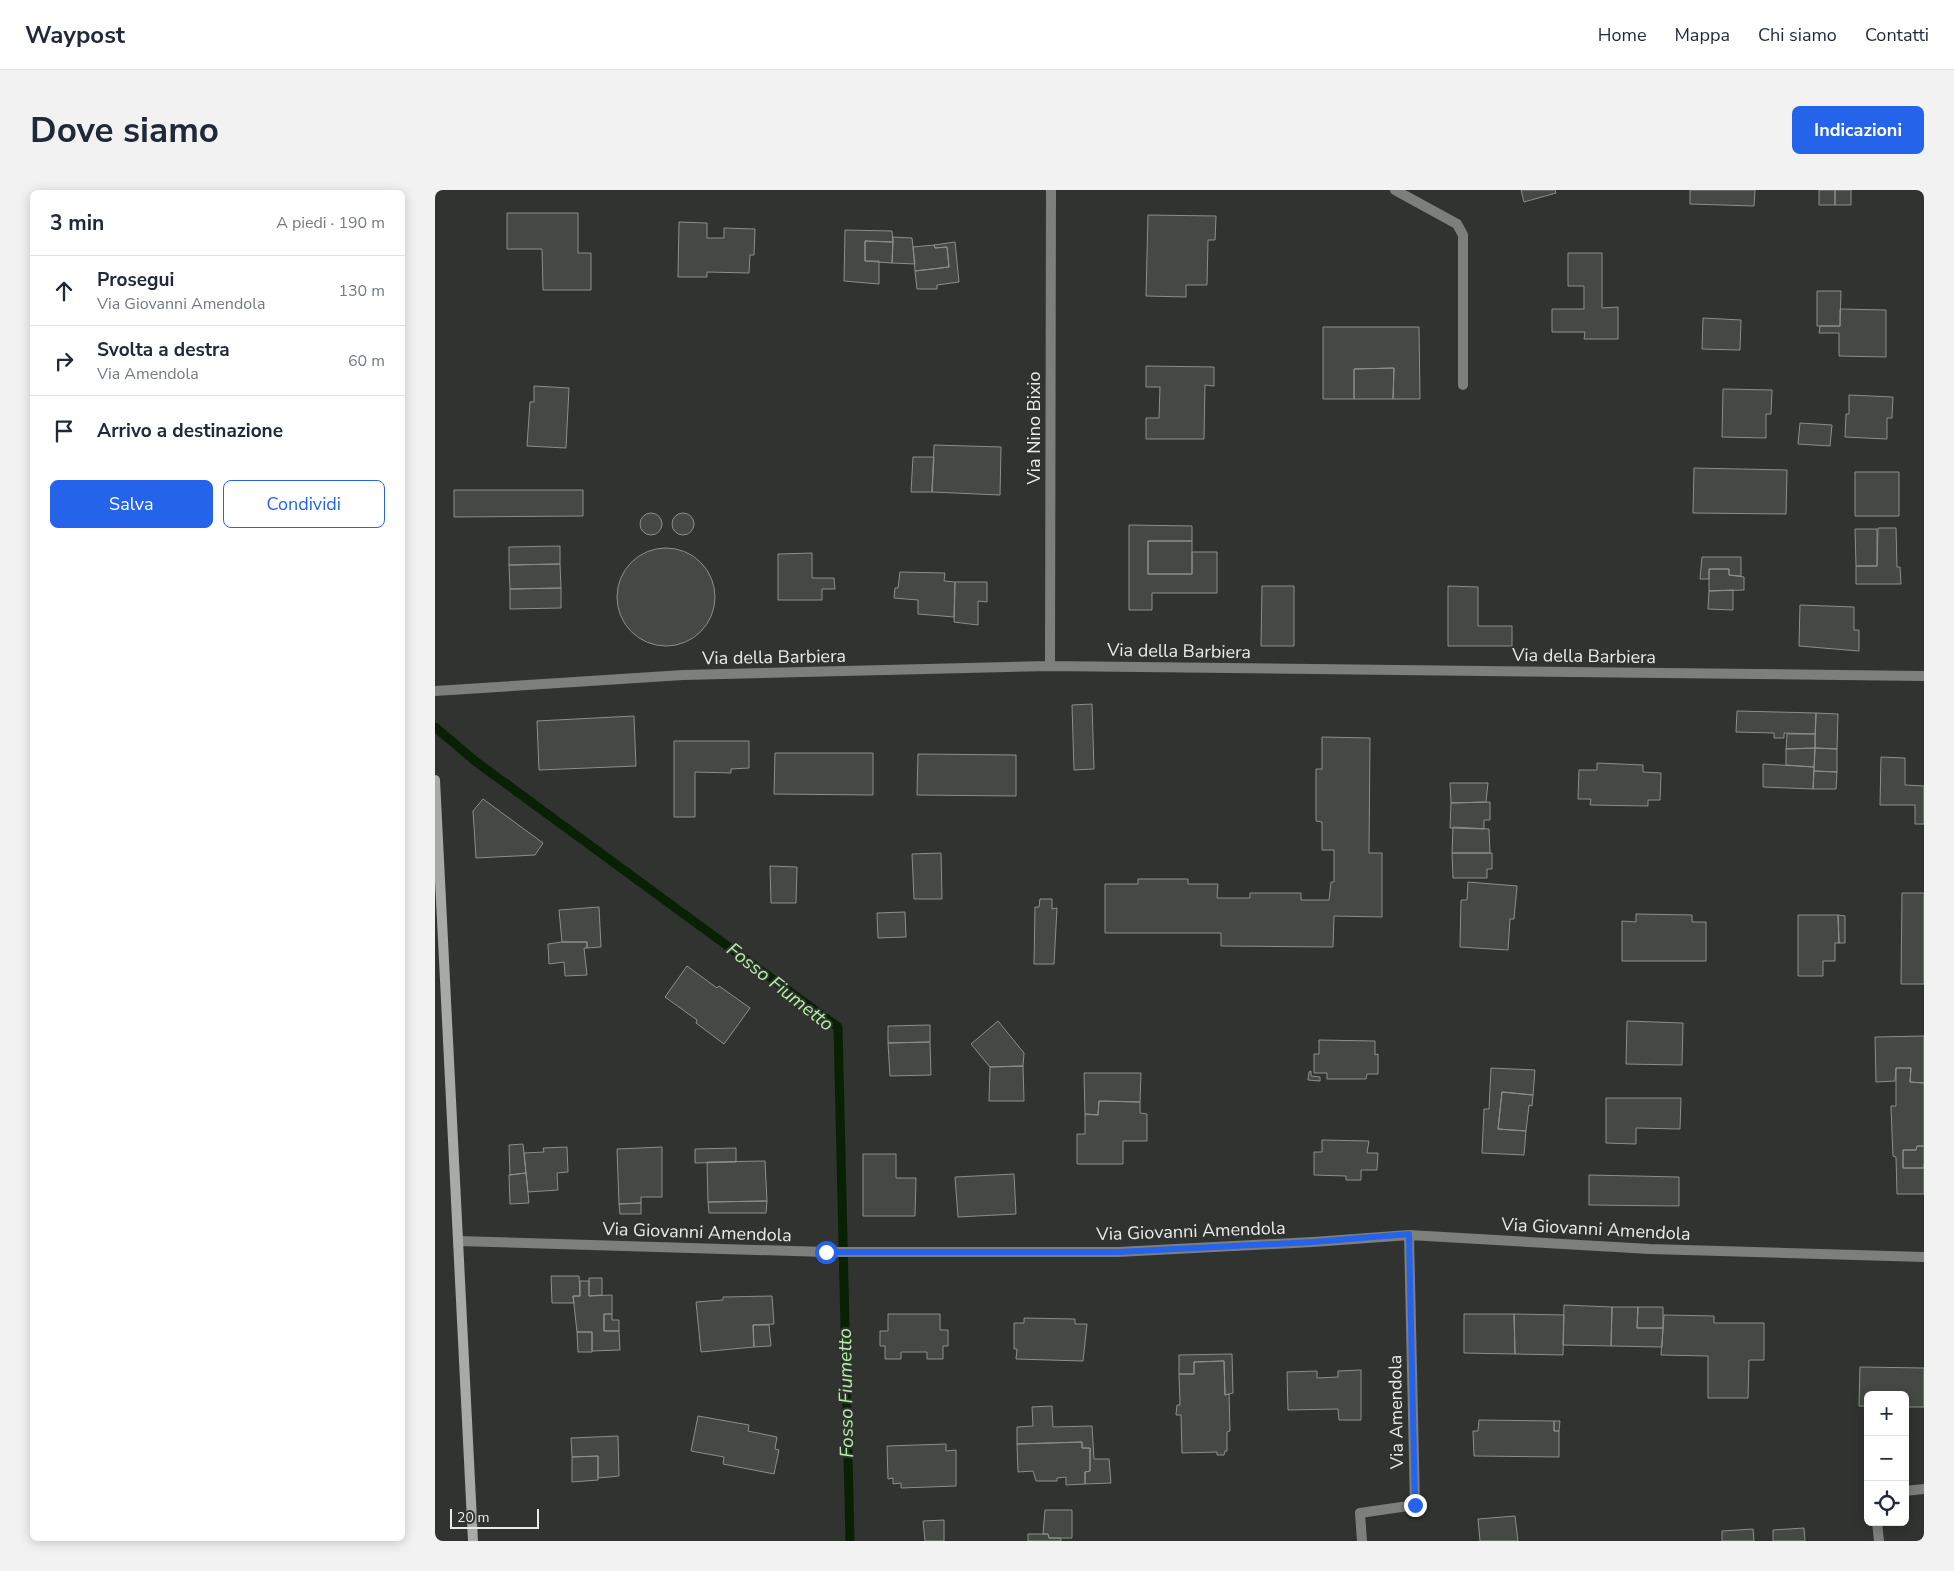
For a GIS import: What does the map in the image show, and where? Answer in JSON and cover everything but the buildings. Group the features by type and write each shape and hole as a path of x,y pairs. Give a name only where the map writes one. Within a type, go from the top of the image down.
{"street":[{"name":"Via Nino Bixio","path":"1050,666 1051,190"},
{"path":"1395,190 1450,220 1461,229 1463,235 1463,385"},
{"name":"Via della Barbiera","path":"435,691 683,675 1050,666 1924,676"},
{"path":"435,780 473,1541"},
{"name":"Via Giovanni Amendola","path":"458,1241 826,1252 1118,1252 1313,1242 1409,1234 1650,1249 1924,1257"},
{"name":"Via Amendola","path":"1362,1541 1360,1513 1415,1505 1409,1234"},
{"path":"1909,1491 1924,1489"},
{"path":"1877,1526 1879,1541"}],"waterway":[{"name":"Fosso Fiumetto","path":"435,727 475,761 838,1027 850,1541"}],"route":[{"path":"826,1252 1118,1252 1313,1242 1409,1234 1415,1505"}]}
